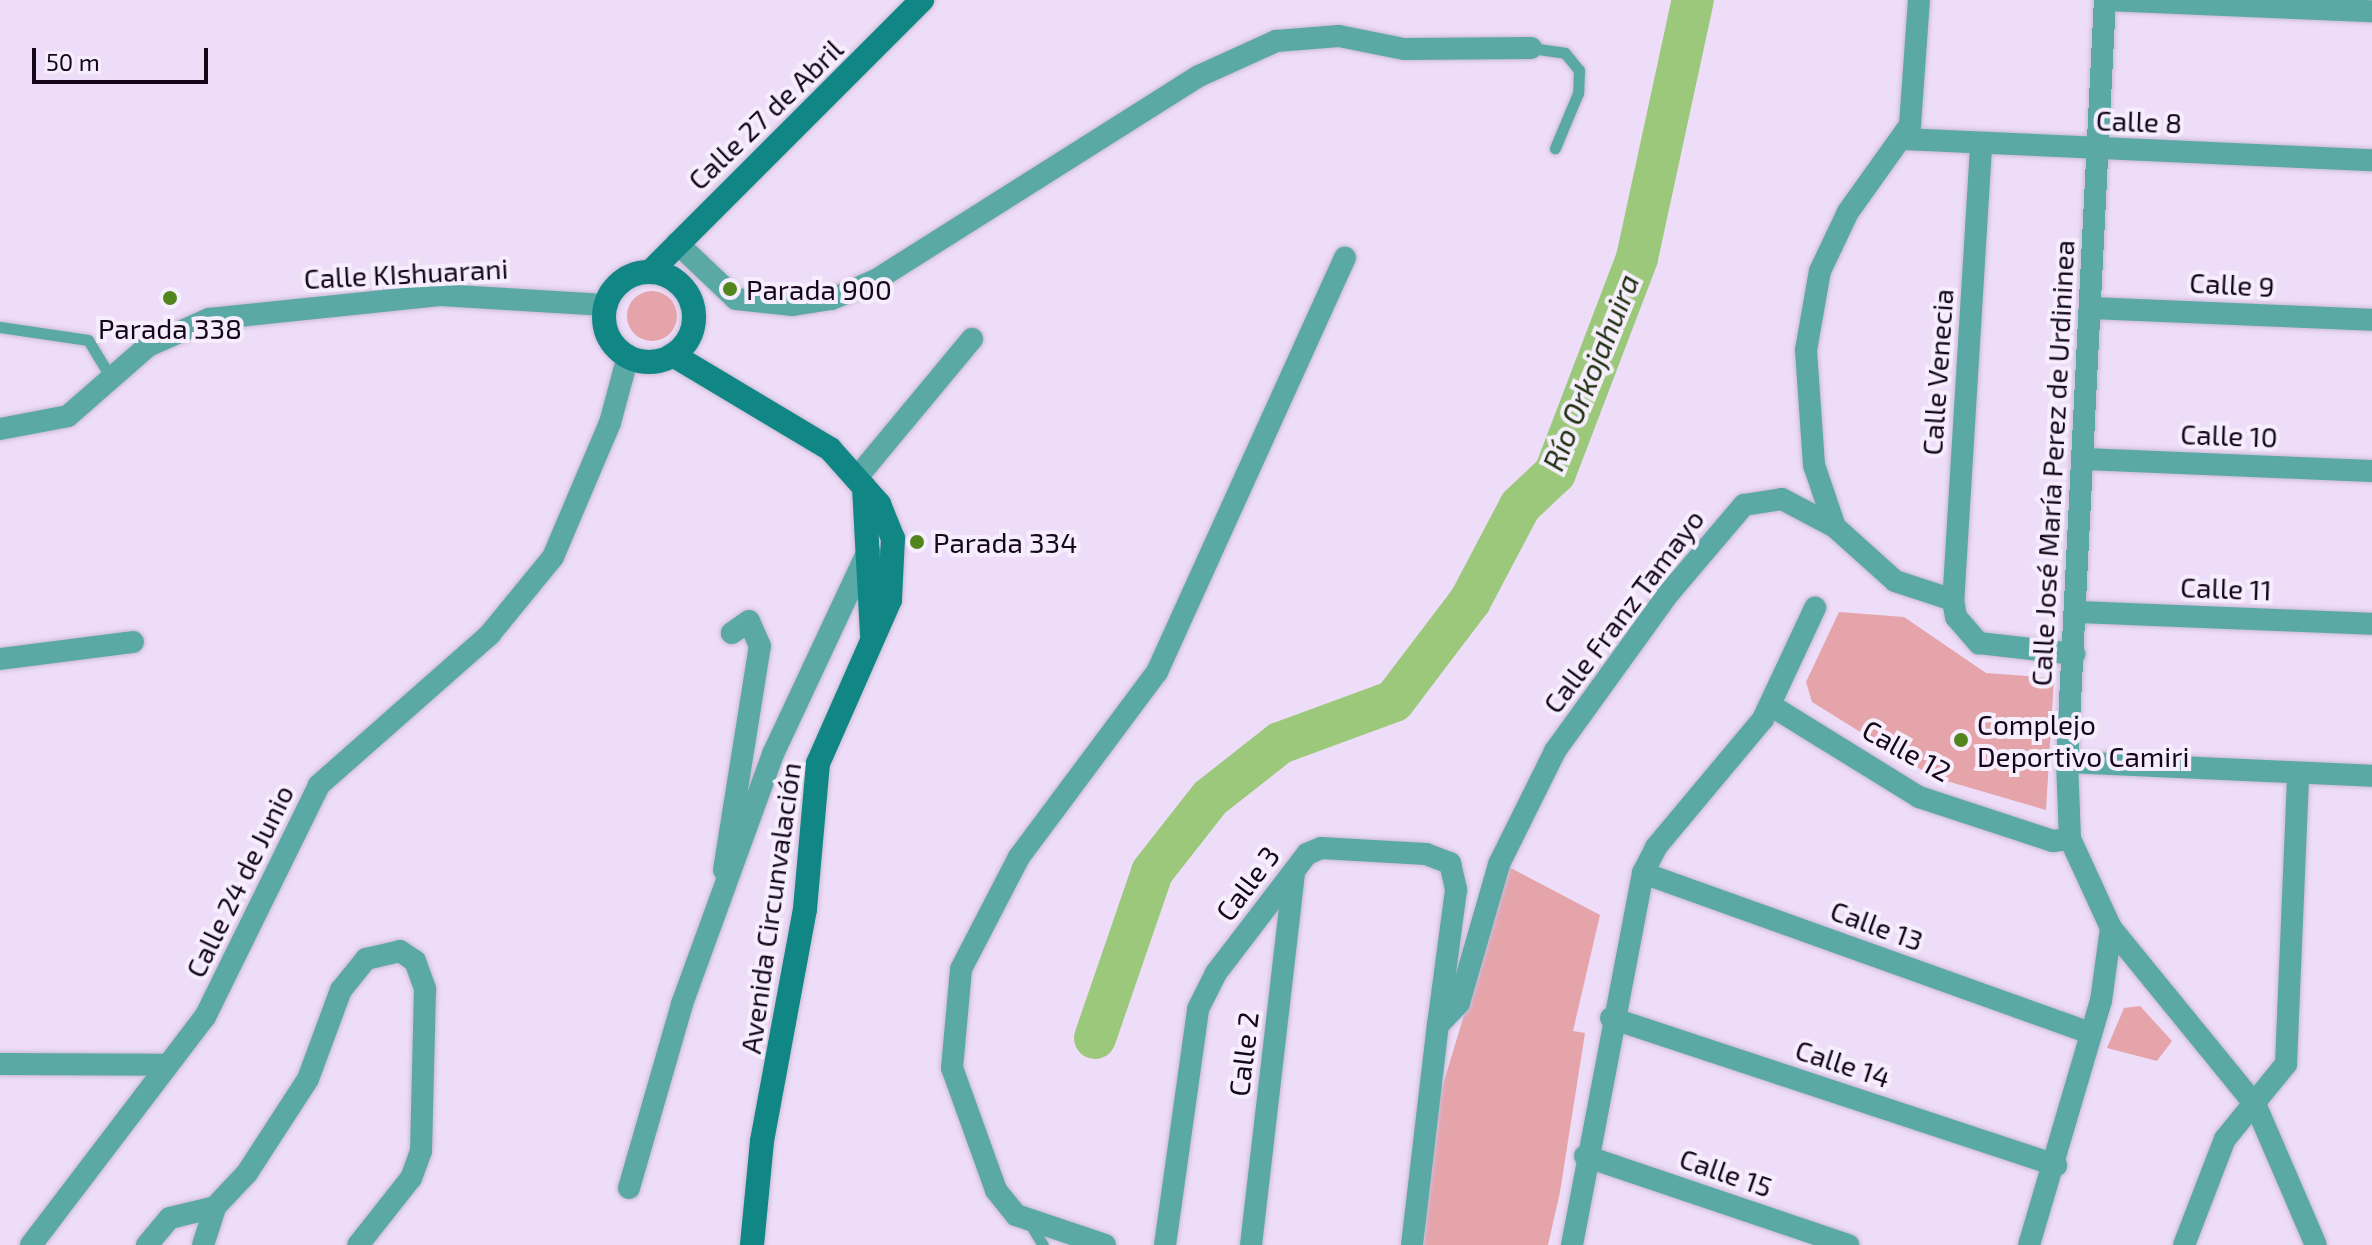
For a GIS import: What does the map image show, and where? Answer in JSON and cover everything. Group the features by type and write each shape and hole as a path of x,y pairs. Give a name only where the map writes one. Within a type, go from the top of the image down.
{"main road":[{"name":"Calle 27 de Abril","path":"650,272 922,0"},
{"path":"650,272 677,281 692,305 691,333 673,355 650,362 628,356 608,335 605,305 622,281 650,272"},
{"name":"Avenida Circunvalación","path":"673,355 792,424 861,481 889,518 894,552 890,600 818,763 805,909 762,1141 752,1245"},
{"name":"Avenida Circunvalación","path":"861,481 872,636"}],"street":[{"path":"1835,527 1814,465 1806,350 1820,271 1868,179 1903,139 1919,0"},
{"path":"2105,0 2372,11"},
{"name":"Calle José María Perez de Urdininea","path":"2105,0 2077,612 2067,762 2070,839 2111,928 2256,1106 2316,1245"},
{"path":"677,243 736,299 793,305 832,299 876,280 1199,76 1276,41 1339,36 1404,49 1531,48"},
{"name":"Calle 8","path":"1903,139 1981,147 2372,160"},
{"name":"Calle Venecia","path":"1953,600 1981,147"},
{"path":"1105,1245 1028,1221 996,1190 963,1111 952,1068 961,969 1019,857 1157,672 1345,258"},
{"name":"Calle KIshuarani","path":"0,429 68,416 110,376 172,330 209,319 440,295 605,305"},
{"name":"Calle 9","path":"2090,308 2372,320"},
{"path":"861,481 972,339"},
{"name":"Calle 24 de Junio","path":"31,1245 167,1065 226,981 319,785 490,634 553,557 610,423 628,356"},
{"name":"Calle 10","path":"2084,459 2372,471"},
{"name":"Calle Franz Tamayo","path":"1438,1025 1459,1003 1519,814 1555,751 1669,593 1744,505 1782,499 1835,527 1895,581 1953,600"},
{"path":"629,1188 682,1004 773,754 865,558 894,552"},
{"path":"1953,600 1956,617 1979,643 2074,654"},
{"path":"1572,1245 1611,1018 1643,873 1770,705 1815,608"},
{"name":"Calle 11","path":"2077,612 2372,624"},
{"path":"721,903 728,809 760,646 749,621 732,633"},
{"path":"0,659 133,642"},
{"name":"Calle 12","path":"1770,705 1919,797 2053,841 2070,839"},
{"path":"2067,762 2372,776"},
{"path":"2184,1245 2213,1162 2286,1064 2298,773"},
{"name":"Calle 3","path":"1165,1245 1198,1009 1216,973 1295,870 1321,848 1426,854 1450,863 1456,890 1438,1025"},
{"name":"Calle 2","path":"1251,1245 1295,870"},
{"name":"Calle 13","path":"1643,873 2091,1033"},
{"path":"2029,1245 2056,1165 2091,1033 2111,928"},
{"path":"203,1245 215,1207 247,1173 308,1079 341,990 366,959 383,949 400,951 415,961 425,989 421,1151 411,1178 358,1245"},
{"name":"Calle 14","path":"1611,1018 2056,1165"},
{"path":"1412,1245 1438,1025"},
{"path":"0,1064 167,1065"},
{"name":"Calle 15","path":"1585,1156 1848,1245"},
{"path":"147,1245 170,1218 215,1207"}],"lane":[{"path":"1531,48 1565,53 1579,70 1571,116 1555,148"},
{"path":"0,327 88,340 110,376"},
{"path":"1028,1221 1043,1245"}],"shaded area":[{"path":"652,291 670,298 677,316 670,334 652,341 634,334 627,316 634,298"},
{"name":"Complejo Deportivo Camiri","path":"1839,612 1904,617 1986,673 2054,678 2046,810 1933,777 1812,702 1806,682"},
{"path":"1509,867 1600,915 1573,1031 1585,1033 1560,1192 1548,1245 1424,1245 1434,1114"},
{"path":"2140,1006 2172,1041 2157,1061 2107,1048 2124,1008"}],"waterway":[{"name":"Río Orkojahuira","path":"1095,1038 1152,872 1210,798 1280,743 1394,701 1470,601 1520,506 1555,473 1637,258 1693,0"}],"place":[{"name":"Parada 900","path":"730,289"},
{"name":"Parada 338","path":"170,298"},
{"name":"Parada 334","path":"917,542"},
{"name":"Complejo Deportivo Camiri","path":"1961,740"}]}
